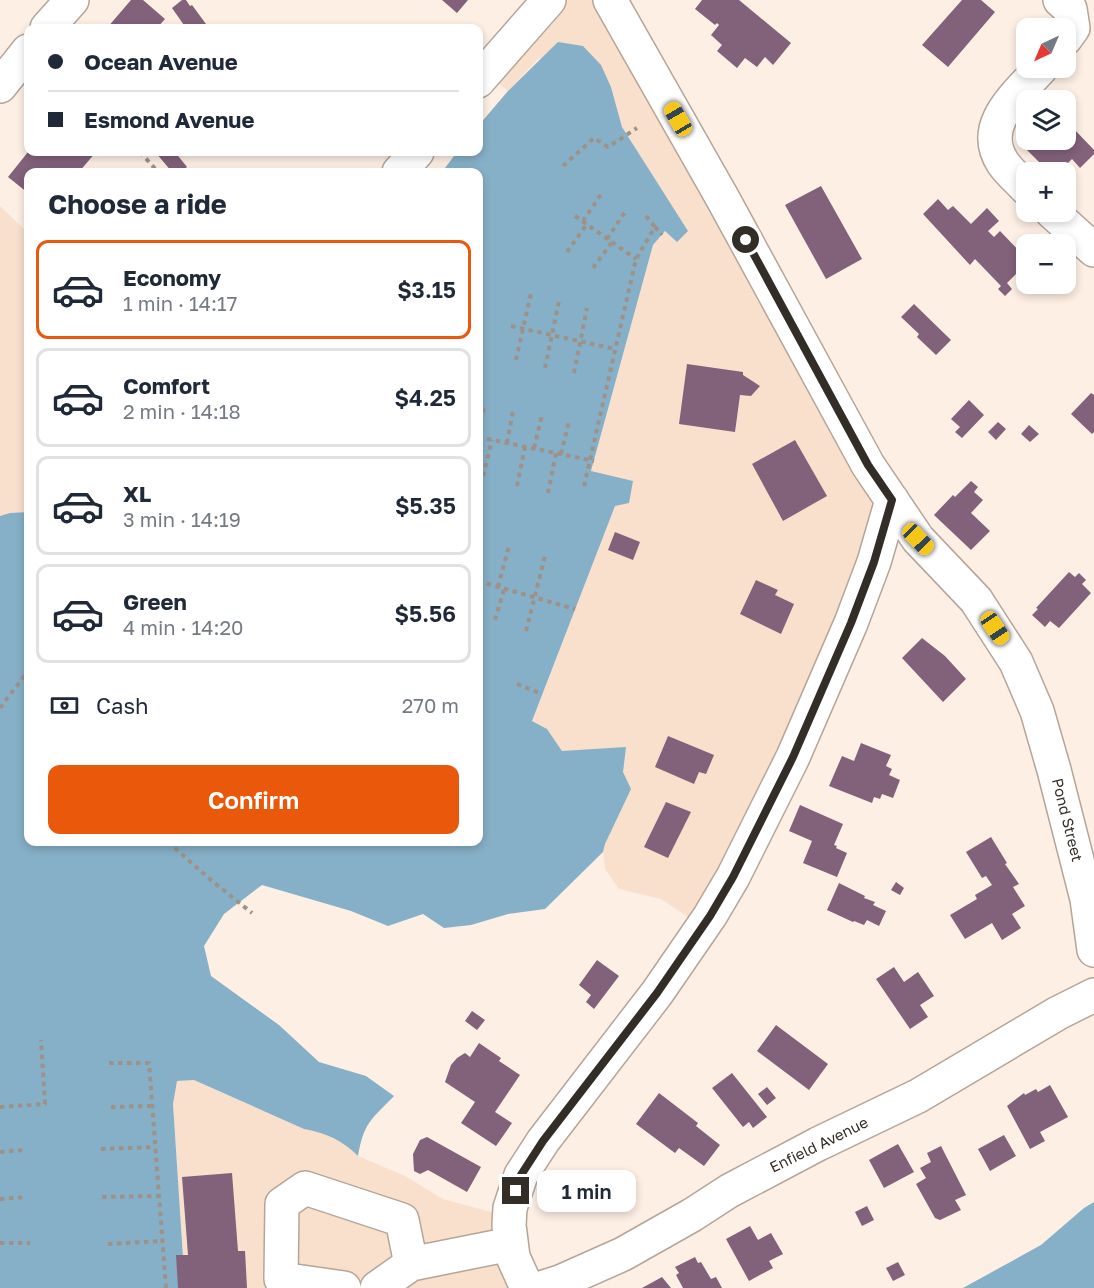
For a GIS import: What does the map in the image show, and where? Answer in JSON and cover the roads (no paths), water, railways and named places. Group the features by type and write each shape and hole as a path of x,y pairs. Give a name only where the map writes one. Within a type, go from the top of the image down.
{"street":[{"path":"51,24 72,0"},
{"path":"483,75 549,0"},
{"name":"Pond Street","path":"610,0 723,199 868,465 918,539 976,600 1012,655 1030,692 1054,770 1087,898 1094,950"},
{"path":"1065,16 1094,31"},
{"path":"0,86 24,56"},
{"path":"1016,177 1003,163 993,140 997,122 1004,110 1032,78"},
{"path":"403,168 413,156"},
{"path":"1063,222 1094,250"},
{"path":"527,1288 513,1257 509,1225 510,1208 521,1175 543,1141 657,993 710,916 733,877 793,757 851,623 874,562 892,500"},
{"name":"Enfield Avenue","path":"541,1288 561,1282 623,1254 729,1191 818,1144 918,1096 1058,1013 1094,995"},
{"path":"344,1288 281,1279 282,1204 305,1188 402,1220 411,1264"},
{"path":"377,1288 411,1264 511,1244"}],"water":[{"path":"558,42 583,46 601,65 611,87 622,127 688,231 677,242 665,231 653,245 591,471 633,481 629,503 615,506 532,721 547,729 562,751 626,747 623,772 631,789 603,852 545,909 508,914 471,925 444,928 423,914 388,926 351,911 262,885 224,914 204,946 211,976 279,1025 319,1062 366,1076 394,1096 366,1128 358,1156 333,1138 304,1129 194,1080 177,1081 173,1104 185,1288 0,1288 0,516 24,512 24,846 483,846 483,168 445,168 454,156 483,156 483,120 508,91"},
{"path":"1094,1202 1094,1288 963,1288 1041,1245"}]}
